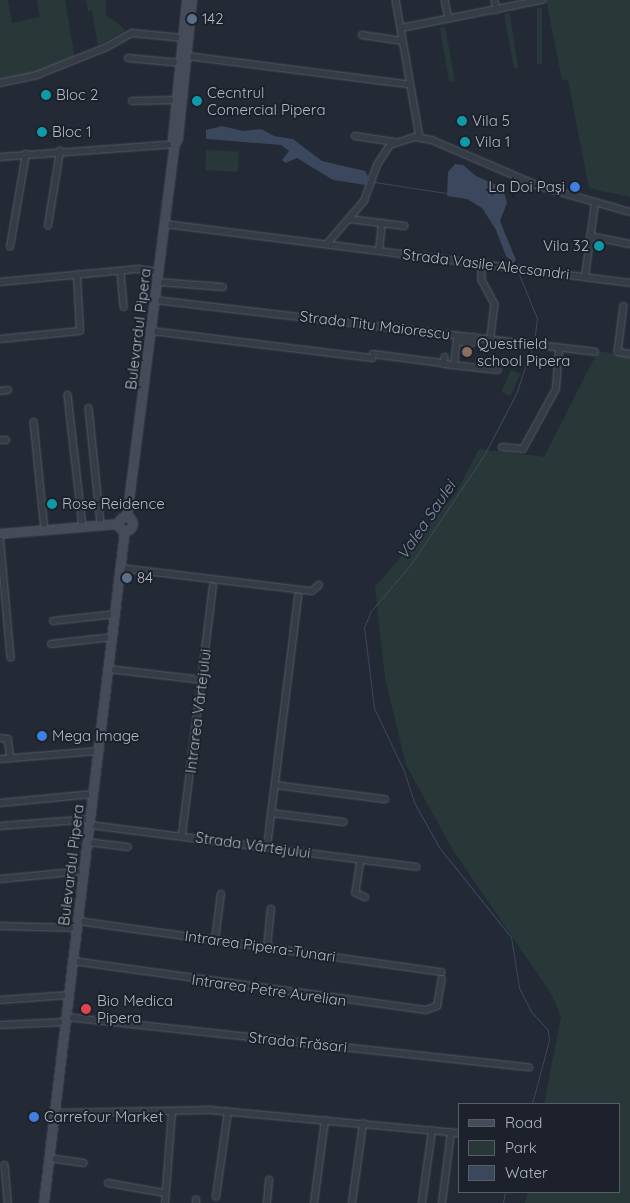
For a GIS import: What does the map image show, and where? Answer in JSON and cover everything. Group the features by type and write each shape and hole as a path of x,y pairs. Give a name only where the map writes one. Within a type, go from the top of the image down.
{"main road":[{"name":"Bulevardul Pipera","path":"175,144 172,138 187,0"},
{"name":"Bulevardul Pipera","path":"44,1203 125,531 133,525 127,517 175,144 178,139 192,0"},
{"path":"0,534 120,524 127,517"},
{"path":"120,524 125,531"}],"street":[{"path":"396,0 420,137"},
{"path":"445,0 449,19"},
{"path":"495,0 497,10"},
{"path":"401,28 542,0"},
{"path":"0,83 37,75 105,48 132,33 183,38"},
{"path":"362,35 403,41"},
{"path":"187,56 406,84"},
{"path":"128,58 180,63"},
{"path":"132,101 177,100"},
{"path":"355,136 395,142 420,137 522,179 595,203 630,212"},
{"path":"327,244 364,201 380,160 395,142"},
{"path":"0,157 60,151 175,144"},
{"path":"48,226 60,151"},
{"path":"10,247 26,154"},
{"name":"Strada Vasile Alecsandri","path":"165,224 585,277 595,203"},
{"path":"349,219 405,226"},
{"path":"379,251 382,223"},
{"path":"590,236 630,244"},
{"path":"482,264 482,280 495,304 491,339"},
{"path":"123,272 124,307"},
{"path":"0,282 123,272 159,272"},
{"path":"0,339 80,331 77,275"},
{"path":"585,277 630,283"},
{"path":"158,282 223,287"},
{"name":"Strada Titu Maiorescu","path":"156,300 594,352"},
{"path":"624,306 618,352 630,354"},
{"path":"152,331 441,363"},
{"path":"454,365 457,341 472,343 472,337"},
{"path":"502,447 524,449 556,389 559,348"},
{"path":"445,357 444,364 498,370"},
{"path":"0,391 8,390"},
{"path":"68,395 82,527"},
{"path":"90,408 101,525"},
{"path":"34,422 45,530"},
{"path":"0,534 11,658"},
{"path":"121,568 312,591 319,585"},
{"name":"Intrarea Vârtejului","path":"182,835 213,587"},
{"path":"267,847 298,597"},
{"path":"53,621 116,614"},
{"path":"51,644 113,638"},
{"path":"109,669 202,680"},
{"path":"0,738 9,741 11,758"},
{"path":"0,759 99,751"},
{"path":"275,784 384,799"},
{"path":"0,803 94,794"},
{"path":"271,813 343,822"},
{"name":"Strada Vârtejului","path":"0,826 90,822 416,867"},
{"path":"88,842 128,847"},
{"path":"361,860 356,893 365,897"},
{"path":"0,879 84,871"},
{"path":"215,940 221,894"},
{"path":"267,947 271,909"},
{"name":"Intrarea Pipera-Tunari","path":"0,926 78,925 215,940 441,972"},
{"name":"Intrarea Petre Aurelian","path":"73,961 426,1010 437,1006 442,979"},
{"path":"0,1000 69,995"},
{"name":"Strada Frăsari","path":"0,1025 66,1019 529,1067"},
{"path":"165,1203 172,1111"},
{"path":"54,1114 172,1111 228,1112 458,1133"},
{"path":"216,1197 228,1112"},
{"path":"314,1203 325,1121"},
{"path":"352,1203 363,1124"},
{"path":"422,1203 432,1131"},
{"path":"442,1203 451,1133"},
{"path":"49,1158 84,1163"},
{"path":"5,1165 8,1203"},
{"path":"266,1203 269,1180"},
{"path":"108,1183 165,1193"}],"green space":[{"path":"0,0 8,0 12,23 40,17 37,0 65,0 75,59 37,75 0,83"},
{"path":"86,0 106,0 106,15 126,30 98,45 92,11 88,11"},
{"path":"546,0 630,0 630,197 589,188 568,80 562,80"},
{"path":"537,8 542,8 542,64 537,64"},
{"path":"504,14 510,14 518,68 514,68"},
{"path":"445,26 455,81 449,82 440,28"},
{"path":"206,150 239,152 238,172 205,170"},
{"path":"598,351 630,357 630,1203 525,1203 528,1193 620,1193 620,1103 544,1103 561,1017 552,995 453,850 406,765 385,678 375,587 456,493 479,449 544,457"},
{"path":"511,370 520,374 510,396 501,392"}],"water":[{"path":"222,126 243,131 261,129 274,136 293,139 322,161 365,171 368,176 366,185 333,180 297,158 286,163 282,160 289,151 281,145 206,139 206,130"},
{"path":"455,164 463,165 476,176 503,188 507,203 500,221 516,260 513,263 506,256 496,230 482,208 467,199 447,196 448,172"}],"waterway":[{"name":"Valea Saulei","path":"374,182 446,193"},
{"name":"Valea Saulei","path":"518,272 537,318 534,343"},
{"name":"Valea Saulei","path":"532,347 516,394 483,457 411,564 371,611 364,627 374,708 403,769 414,802 439,847 511,937 519,987 532,1013 548,1030 549,1040 532,1103"},
{"name":"Valea Saulei","path":"503,1203 505,1193"}],"place":[{"name":"142","path":"192,19"},
{"name":"Bloc 2","path":"46,95"},
{"name":"Cecntrul Comercial Pipera","path":"197,101"},
{"name":"Vila 5","path":"462,121"},
{"name":"Bloc 1","path":"42,132"},
{"name":"Vila 1","path":"465,142"},
{"name":"La Doi Pași","path":"575,187"},
{"name":"Vila 32","path":"599,246"},
{"name":"Questfield school Pipera","path":"467,352"},
{"name":"Rose Reidence","path":"52,504"},
{"name":"84","path":"127,578"},
{"name":"Mega Image","path":"42,736"},
{"name":"Bio Medica Pipera","path":"86,1009"},
{"name":"Carrefour Market","path":"34,1117"}]}
